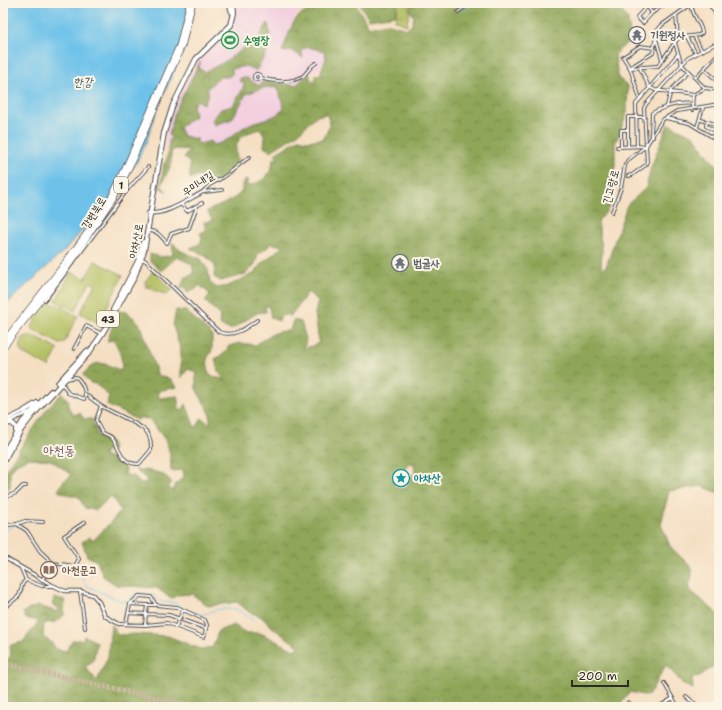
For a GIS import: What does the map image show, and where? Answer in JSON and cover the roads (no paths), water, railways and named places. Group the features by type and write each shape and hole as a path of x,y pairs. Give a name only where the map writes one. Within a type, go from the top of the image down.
{"highway":[{"name":"강변북로","path":"175,58 189,3"},
{"name":"강변북로","path":"3,348 88,238 115,196 128,171 187,32 193,3"},
{"name":"강변북로","path":"3,342 43,298"}],"main road":[{"name":"아차산로","path":"3,454 16,431 81,363 99,338 135,272 142,256 148,232 157,157 165,120 180,84 199,51 228,25 232,11 229,3"},
{"name":"아차산로","path":"142,256 168,118 196,59 231,25 234,12 233,3"},
{"name":"아차산로","path":"3,462 21,430 41,401 77,363 100,333 135,272"},
{"path":"24,411 41,401"},
{"path":"3,423 12,423 16,427 16,431"}],"street":[{"path":"458,12 471,3"},
{"path":"650,3 646,4 637,17 643,23 652,13 667,3"},
{"path":"707,3 719,15"},
{"path":"646,4 652,13"},
{"path":"630,68 653,53 657,31 662,25 668,19 691,4 693,14 702,27 702,33 694,36 678,38"},
{"path":"714,10 719,4"},
{"path":"714,10 719,28"},
{"path":"630,68 658,66 678,38 676,15"},
{"path":"694,36 702,50"},
{"path":"687,37 696,54"},
{"path":"656,39 662,59"},
{"path":"628,176 632,175 647,164 644,108 658,90 688,58 719,42"},
{"path":"675,43 682,65 688,72 705,88 719,90"},
{"path":"640,99 630,68 623,58 640,46 654,48"},
{"path":"695,78 719,53"},
{"path":"637,146 636,104 678,54"},
{"path":"260,78 292,81 304,75 311,66 316,63"},
{"path":"640,68 649,87 658,90 693,95 705,88"},
{"path":"704,69 719,82"},
{"path":"667,106 670,92 688,72"},
{"path":"716,79 719,76"},
{"path":"692,110 693,95"},
{"path":"653,137 651,135 652,113 667,106 684,103 692,104"},
{"path":"665,118 677,111 692,110 719,104"},
{"path":"697,127 703,108"},
{"path":"628,146 628,117 645,117"},
{"path":"665,118 689,123 719,140"},
{"name":"긴고랑로","path":"612,212 621,188 625,165 631,157 646,146 665,118"},
{"path":"700,120 719,125"},
{"path":"707,122 706,126 719,133"},
{"path":"621,146 621,130 628,130"},
{"path":"617,147 646,146"},
{"name":"우미내길","path":"150,213 181,204 203,192 209,184 223,178 240,163 250,157"},
{"path":"43,298 128,190 148,167"},
{"path":"203,192 222,190"},
{"path":"181,204 187,211 202,203"},
{"path":"148,232 153,231 162,236 167,243 171,234 189,228 198,206"},
{"path":"142,256 220,332 229,334 238,332 257,320"},
{"path":"74,349 86,326 100,333"},
{"path":"66,379 76,377 80,380 85,394 101,406 146,431 151,440 151,450 139,464 131,464 126,460 120,454 111,436 102,432 96,420 101,406"},
{"path":"60,385 64,386 68,393 84,399 85,394"},
{"path":"3,423 24,411 33,412"},
{"path":"3,423 33,412"},
{"path":"3,498 16,493 23,486 26,486"},
{"path":"3,529 8,525 26,521 43,522"},
{"path":"17,524 27,531 40,551 53,563 75,566 77,564 78,557 64,536 85,522"},
{"path":"3,557 42,580 65,591 80,591 93,595 99,602 105,616 119,624 145,625 167,622 204,637 207,629 205,620 183,610 172,606 130,604"},
{"path":"42,580 53,563"},
{"path":"21,568 26,580 42,586 54,586"},
{"path":"3,610 19,596 23,583 26,580"},
{"path":"80,591 85,628"},
{"path":"126,624 130,604 139,596 151,597 156,606"},
{"path":"145,625 147,605"},
{"path":"176,626 183,610"},
{"path":"128,613 169,615 207,629"},
{"path":"664,683 678,707"},
{"path":"686,697 698,707"},
{"path":"659,706 673,698"},
{"path":"628,702 634,707"}],"water":[{"name":"한강","path":"3,3 195,3 184,48 156,112 146,143 136,163 110,199 64,251 3,307"}],"waterway":[{"path":"462,11 475,3"},
{"path":"3,531 14,526"},
{"path":"55,565 73,568 78,572 87,586 121,601 127,601 136,593 154,595 156,600 175,603 186,610 201,615 218,609 236,609 253,620"}],"tunnel":[{"path":"3,662 201,707"},
{"path":"3,665 189,707"}],"place":[{"name":"기원정사","path":"637,35"},
{"name":"수영장","path":"230,40"},
{"name":"법굴사","path":"400,263"},
{"name":"아차산","path":"401,478"},
{"name":"아천문고","path":"49,570"}],"district":[{"name":"아천동","path":"59,450"}]}
